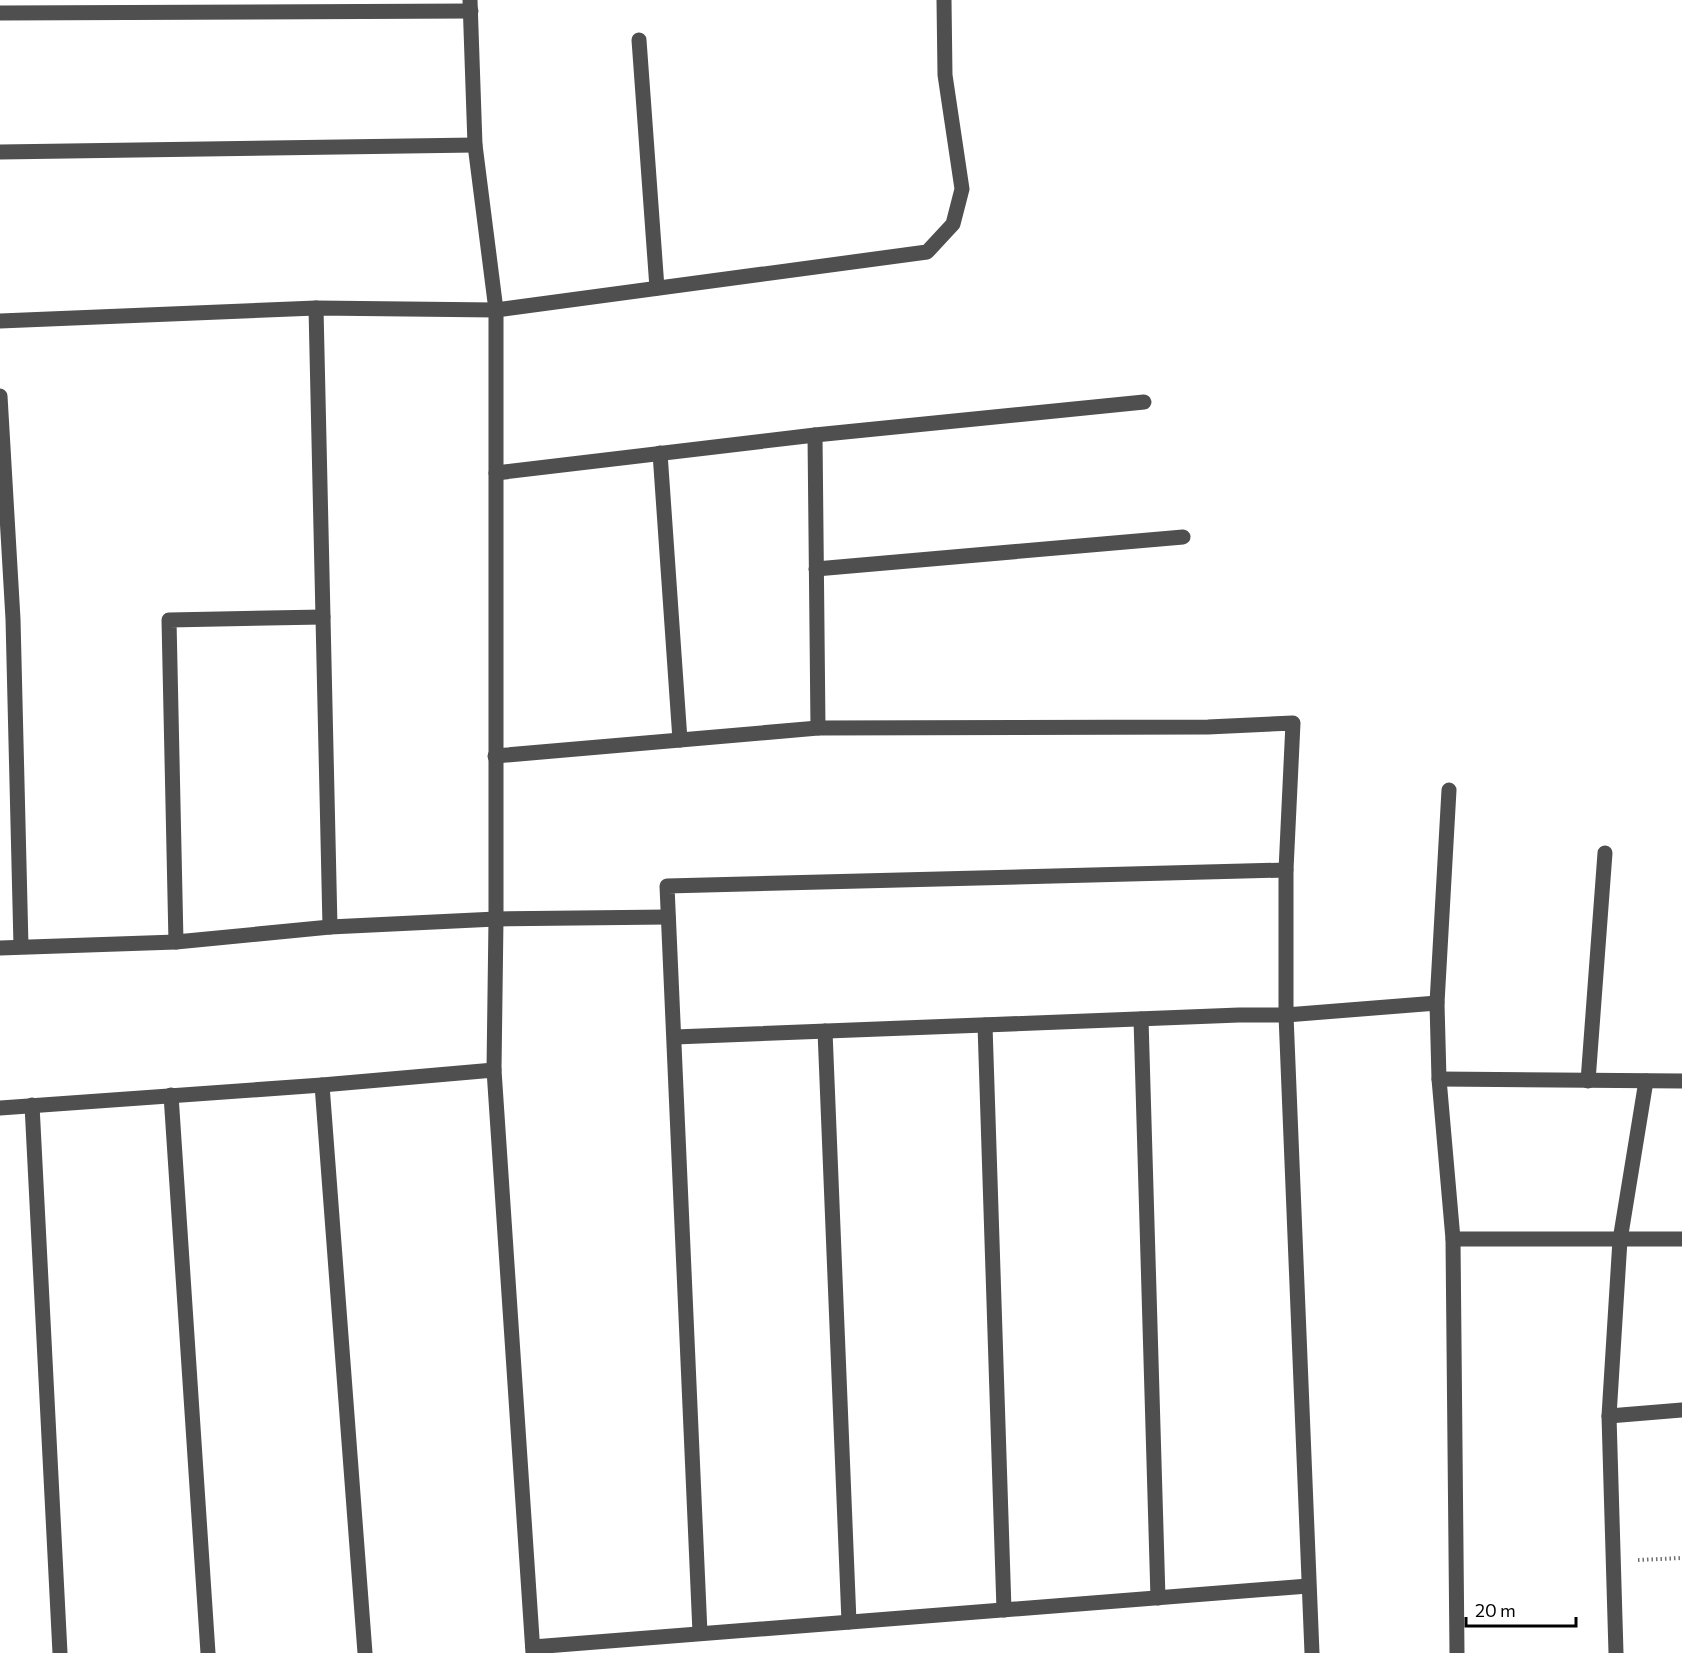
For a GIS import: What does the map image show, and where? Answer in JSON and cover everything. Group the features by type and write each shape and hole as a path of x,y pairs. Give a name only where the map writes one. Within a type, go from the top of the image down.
{"street":[{"path":"0,321 316,308 496,310 927,252 953,224 962,189 945,75 944,0"},
{"path":"0,13 470,6 475,145 496,310 494,1070 533,1650 700,1633 1308,1586"},
{"path":"639,40 657,288"},
{"path":"0,152 475,145"},
{"path":"316,308 330,927"},
{"path":"0,396 13,619 21,946"},
{"path":"496,473 814,435 1144,402"},
{"path":"814,435 818,728"},
{"path":"660,453 680,740"},
{"path":"816,569 1183,537"},
{"path":"176,942 169,620 323,617"},
{"path":"495,756 818,728 1208,727 1293,723 1286,870 1286,1015 1311,1653"},
{"path":"1449,790 1437,1003 1439,1079 1453,1239 1457,1653"},
{"path":"1588,1081 1605,854"},
{"path":"700,1633 668,886 1286,870"},
{"path":"0,948 176,942 330,927 668,916"},
{"path":"675,1037 1286,1015 1437,1003"},
{"path":"1141,1019 1158,1598"},
{"path":"985,1025 1004,1610"},
{"path":"825,1031 849,1622"},
{"path":"0,1108 494,1070"},
{"path":"1439,1079 1682,1082"},
{"path":"1616,1653 1609,1416 1620,1240 1646,1081"},
{"path":"322,1085 364,1653"},
{"path":"171,1095 208,1653"},
{"path":"32,1105 60,1653"},
{"path":"1453,1239 1682,1239"},
{"path":"1609,1416 1682,1410"}],"path":[{"path":"1613,1561 1682,1558"}]}
